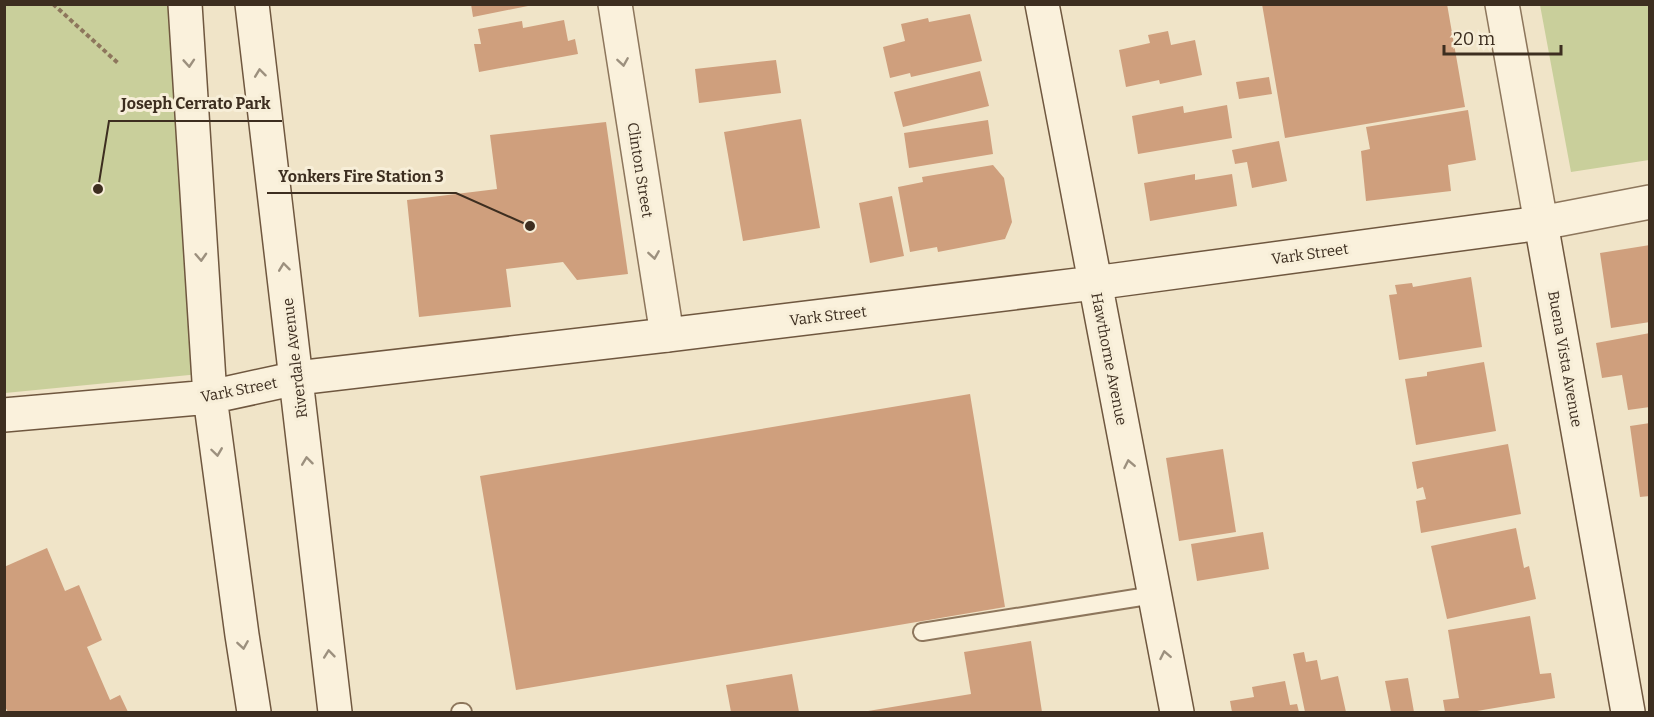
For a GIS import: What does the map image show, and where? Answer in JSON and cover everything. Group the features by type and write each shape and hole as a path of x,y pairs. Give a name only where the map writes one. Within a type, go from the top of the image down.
{"street":[{"path":"185,4 210,397 254,712"},
{"name":"Riverdale Avenue","path":"252,4 335,712"},
{"name":"Clinton Street","path":"615,4 667,335"},
{"name":"Hawthorne Avenue","path":"1042,4 1177,712"},
{"name":"Buena Vista Avenue","path":"1502,4 1628,712"},
{"name":"Vark Street","path":"4,415 210,397 297,378 1094,283 1541,223 1650,202"}],"lane":[{"path":"922,632 1154,595"}],"path":[{"path":"53,4 118,63"}],"green space":[{"path":"5,5 172,5 210,373 5,393"},
{"path":"1540,5 1649,5 1649,160 1571,172"}],"building":[{"path":"471,4 528,4 528,6 473,17"},
{"path":"1262,4 1447,4 1465,107 1285,138"},
{"path":"970,14 982,61 911,77 910,73 890,78 883,47 905,41 901,24 928,18 929,22"},
{"path":"564,20 568,41 575,39 578,54 479,72 474,44 481,44 478,29 522,21 523,28"},
{"path":"1168,31 1171,45 1195,40 1202,75 1160,84 1159,80 1126,87 1119,50 1150,43 1148,35"},
{"path":"776,60 781,93 699,103 695,69"},
{"path":"980,71 989,106 903,127 894,92"},
{"path":"1269,77 1272,94 1239,99 1236,82"},
{"path":"1227,105 1232,138 1138,154 1132,116 1183,106 1184,113"},
{"path":"1468,110 1476,160 1448,165 1451,191 1366,201 1361,151 1370,149 1366,127"},
{"path":"801,119 820,228 743,241 724,132"},
{"path":"988,120 993,154 909,168 904,133"},
{"path":"606,122 628,274 577,280 563,262 506,269 511,307 419,317 407,200 497,189 490,135"},
{"path":"1279,141 1287,181 1252,188 1247,162 1235,164 1232,150"},
{"path":"993,165 1004,178 1012,222 1005,239 938,252 937,247 910,252 898,187 923,182 922,177"},
{"path":"1195,174 1195,180 1232,174 1237,206 1150,221 1144,183"},
{"path":"892,196 904,256 870,263 859,203"},
{"path":"1650,245 1650,322 1611,328 1600,253"},
{"path":"1471,277 1482,347 1399,360 1389,295 1397,294 1395,285 1412,283 1413,287"},
{"path":"1650,333 1650,407 1628,410 1622,375 1602,378 1596,343"},
{"path":"1484,362 1496,431 1416,445 1405,379 1427,376 1427,372"},
{"path":"970,394 1005,607 516,690 480,476"},
{"path":"1650,423 1650,496 1640,497 1630,426"},
{"path":"1508,444 1521,514 1421,533 1416,501 1426,499 1423,487 1417,489 1412,462"},
{"path":"1223,449 1236,532 1179,541 1166,458"},
{"path":"1516,528 1524,568 1529,566 1536,599 1447,619 1431,546"},
{"path":"1263,532 1269,569 1197,581 1191,544"},
{"path":"47,548 65,591 79,585 102,640 87,647 110,700 120,695 128,712 8,712 4,705 4,567"},
{"path":"1530,616 1540,674 1551,673 1555,698 1471,712 1445,712 1443,700 1459,698 1448,630"},
{"path":"1031,641 1042,712 868,712 971,694 964,652"},
{"path":"1304,652 1306,662 1317,660 1321,680 1338,676 1346,712 1305,712 1293,654"},
{"path":"792,674 799,712 731,712 726,685"},
{"path":"1408,678 1414,712 1391,712 1385,681"},
{"path":"1285,681 1290,705 1297,704 1299,712 1232,712 1230,701 1254,697 1252,687"}],"place":[{"name":"Joseph Cerrato Park","path":"98,189"},
{"name":"Yonkers Fire Station 3","path":"530,226"}]}
